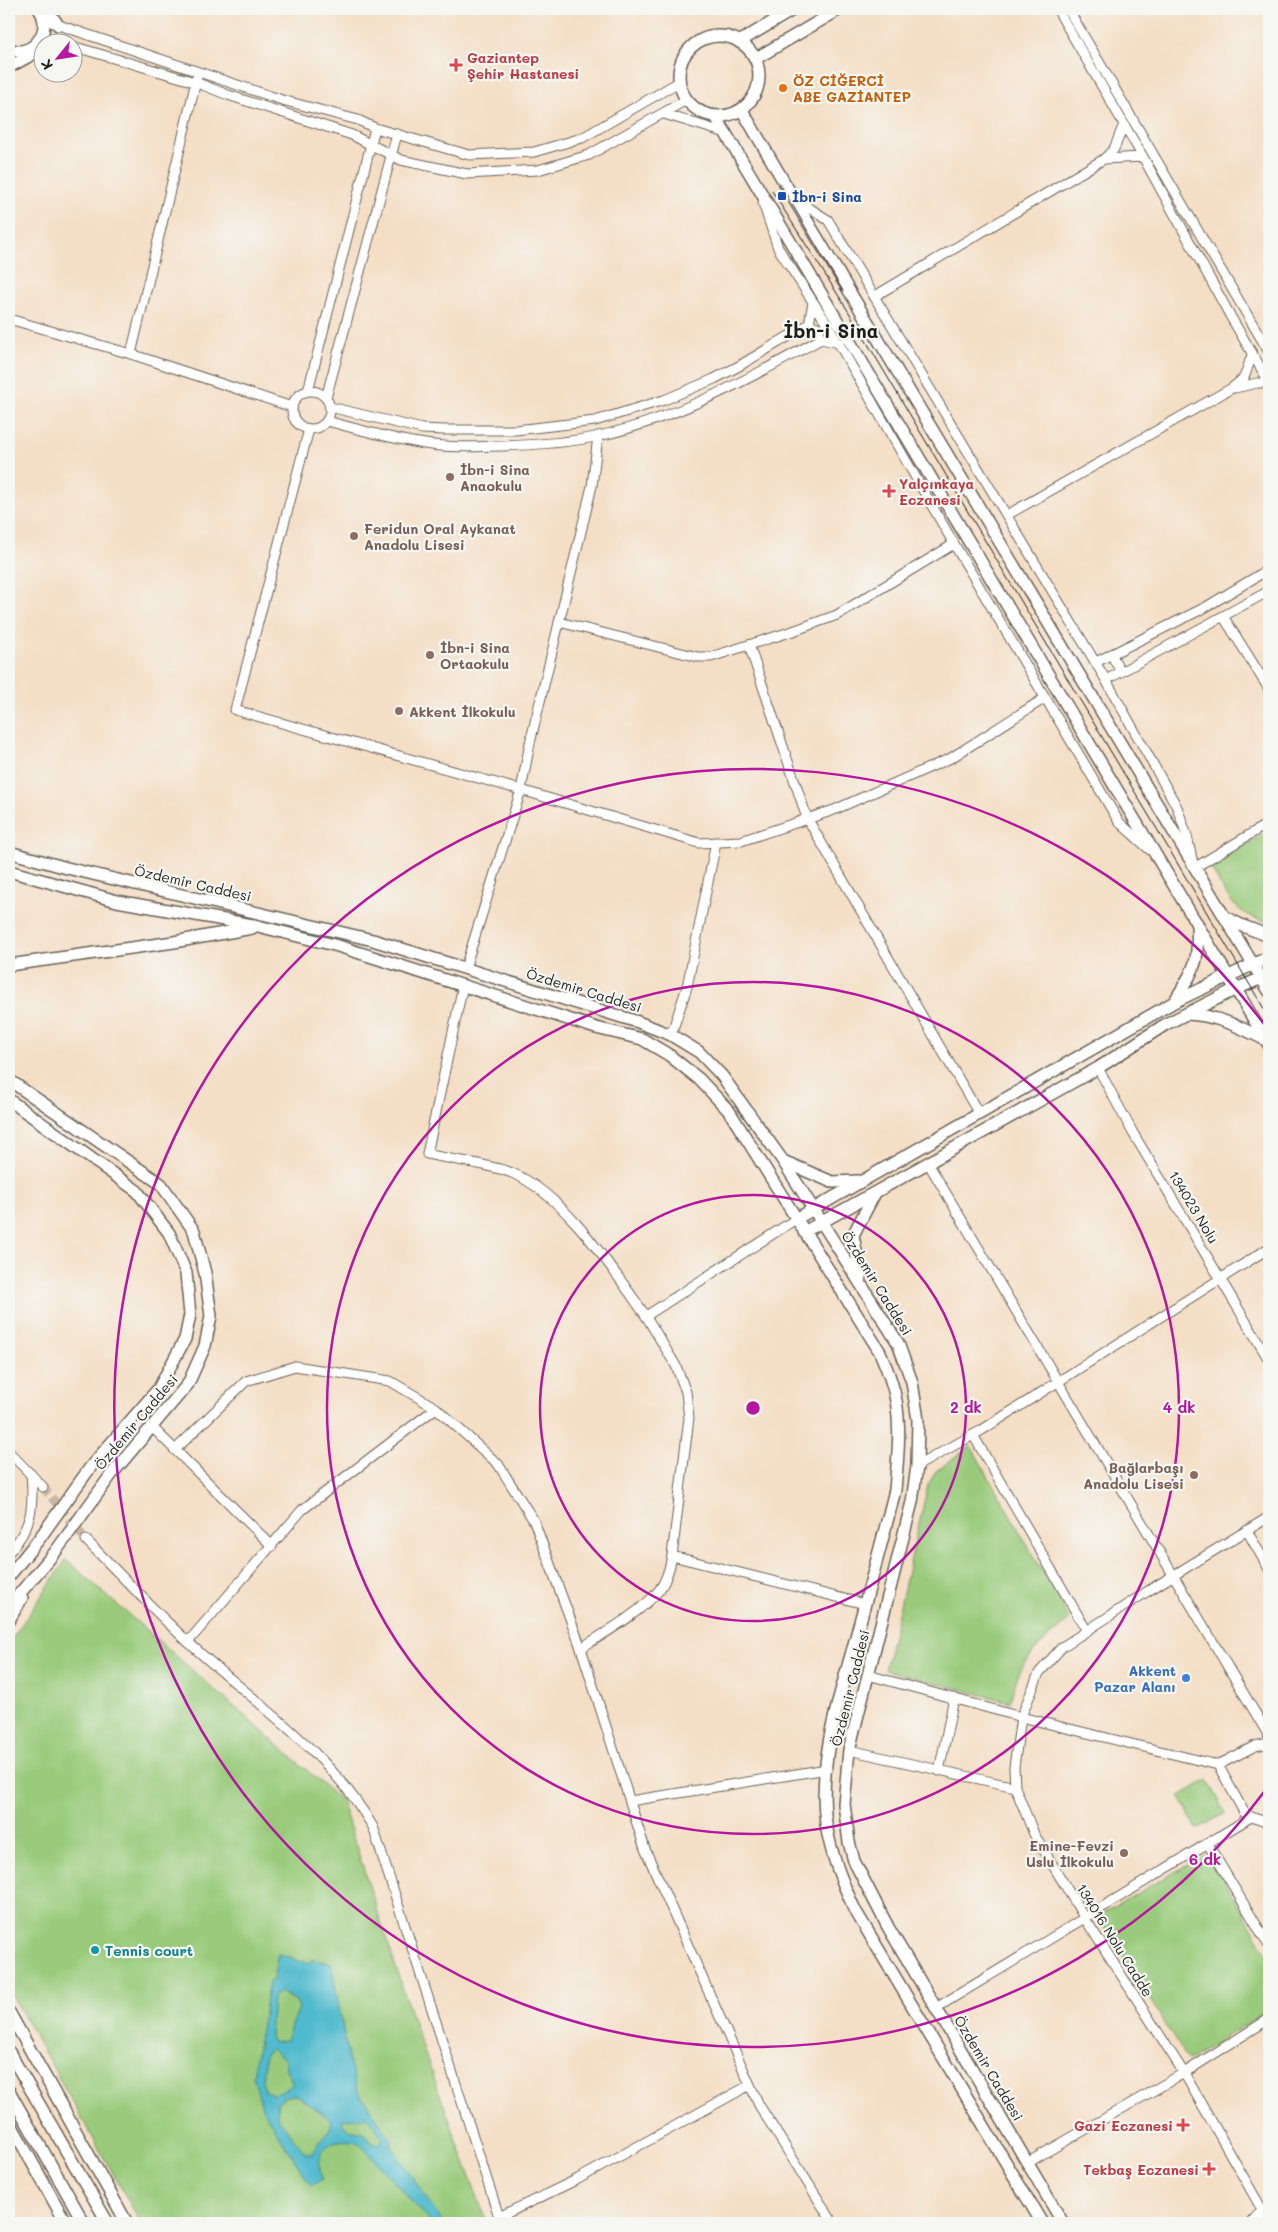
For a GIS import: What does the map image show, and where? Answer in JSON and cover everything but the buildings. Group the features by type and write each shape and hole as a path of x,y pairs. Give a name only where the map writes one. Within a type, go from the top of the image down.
{"main road":[{"path":"39,9 58,25"},
{"path":"755,59 840,9"},
{"path":"739,42 790,10"},
{"path":"43,32 46,14"},
{"path":"712,36 725,36 749,49 755,59 760,74 758,88 752,100 742,110 727,116 716,117 704,114 692,107 686,100 679,82 678,72 682,60 689,49 699,41 712,36"},
{"path":"9,67 11,50 30,48 32,46"},
{"path":"9,67 32,54"},
{"path":"742,110 1194,868 1253,964 1265,977 1269,991"},
{"path":"716,117 1268,1043"},
{"name":"Özdemir Caddesi","path":"9,852 67,868 373,940 638,1022 672,1035 699,1052 722,1076 783,1161 862,1285 898,1344 912,1382 918,1420 917,1466 912,1502 848,1750 845,1812 849,1842 854,1860 888,1927 1063,2223"},
{"name":"Özdemir Caddesi","path":"9,871 118,901 258,926 345,948 596,1028 642,1039 669,1055 699,1079 729,1111 880,1352 892,1383 898,1423 898,1459 895,1490 832,1726 826,1769 826,1822 840,1878 851,1902 1042,2223"},
{"path":"1224,917 1269,936"},
{"path":"1174,1002 1195,968 1198,949 1197,922"},
{"path":"9,965 174,942 258,926"},
{"path":"796,1219 1174,1002 1269,957"},
{"path":"804,1232 1098,1068 1166,1024 1236,989 1265,977"},
{"path":"1185,1014 1199,1014 1220,1020 1268,1043"},
{"name":"Özdemir Caddesi","path":"9,1080 161,1184 194,1231 205,1273 211,1316 205,1346 188,1384 111,1475 56,1551 9,1606"},
{"name":"Özdemir Caddesi","path":"9,1100 137,1191 169,1233 186,1273 190,1316 185,1339 159,1388 92,1465 10,1573"},
{"path":"783,1161 832,1182 860,1181"},
{"path":"862,1285 853,1235 875,1193"},
{"path":"9,1620 35,1576"},
{"path":"9,2012 126,2223"},
{"path":"9,2052 108,2223"},
{"path":"9,2091 84,2223"},
{"path":"9,2121 66,2223"},
{"path":"1253,2223 1266,2212"}],"street":[{"path":"1057,9 1143,156 1252,356 1269,383"},
{"path":"1068,9 1269,352"},
{"path":"58,25 282,100 358,120 375,128 468,155 534,152 582,138 679,82"},
{"path":"82,49 195,82 228,95 352,135 370,146 401,160 467,174 538,170 589,155 686,100"},
{"path":"131,354 199,71"},
{"path":"664,114 726,133"},
{"path":"875,296 1104,159 1114,149 1124,124"},
{"path":"308,391 375,128"},
{"path":"326,398 397,134"},
{"path":"1104,159 1143,156"},
{"path":"758,186 778,248 839,343 954,544 1119,822 1160,859"},
{"path":"794,199 828,220 1096,662 1176,806 1187,836 1194,868 1269,824"},
{"path":"330,407 422,428 444,430 516,430 595,421 656,402 739,366 809,324 813,302"},
{"path":"9,319 131,354 292,407"},
{"path":"809,324 818,328 821,339"},
{"path":"326,421 419,444 517,445 598,436 646,422 696,404 746,380 821,339 839,343"},
{"path":"1007,515 1232,388 1244,378 1252,356"},
{"path":"1232,388 1257,383 1269,383"},
{"path":"308,391 318,392 326,398 330,407 326,421 319,427 309,429 296,422 292,407 299,394 308,391"},
{"path":"309,429 235,710 521,790 699,843 741,841 834,810 951,758 1045,698"},
{"path":"465,968 521,790 592,486 598,436"},
{"path":"559,622 698,657 711,657 837,615 954,544"},
{"path":"1096,662 1206,607 1269,569"},
{"path":"1106,680 1269,591"},
{"path":"1224,616 1269,689"},
{"path":"749,645 807,818 978,1114"},
{"path":"1111,654 1121,672"},
{"path":"672,1035 688,987 716,842"},
{"path":"463,985 427,1154 512,1173 538,1189 566,1211 603,1256 646,1316 676,1366 686,1392 689,1418 672,1556 668,1574 660,1589 624,1620 581,1648"},
{"name":"134023 Nolu","path":"1098,1068 1133,1133 1269,1360"},
{"path":"928,1163 1172,1576 1269,1736"},
{"path":"646,1316 796,1219"},
{"path":"917,1466 973,1435 1058,1383 1269,1248"},
{"path":"175,1450 246,1381 295,1366 390,1381 436,1408 498,1464 534,1521 581,1648 646,1849 750,2085 759,2105 833,2223"},
{"path":"188,1642 302,1510 436,1408"},
{"path":"152,1427 272,1546"},
{"path":"973,1435 1087,1631"},
{"path":"9,1452 43,1487"},
{"path":"9,1552 21,1539 32,1513 33,1493 30,1474"},
{"name":"134016 Nolu Cadde","path":"1266,2212 1184,2073 1084,1917 1034,1834 1015,1788 1014,1767 1021,1716 1039,1674 1062,1647 1172,1576 1269,1518"},
{"path":"1247,1531 1269,1569"},
{"path":"86,1540 188,1642 301,1738 352,1792 373,1827 500,2220 750,2085"},
{"path":"672,1556 865,1604"},
{"path":"868,1675 1021,1716 1218,1765 1255,1746 1269,1743"},
{"path":"939,1771 954,1698"},
{"path":"848,1750 1015,1788"},
{"path":"1218,1765 1244,1812 1251,1817 1269,1823"},
{"path":"630,1801 826,1769"},
{"path":"936,2008 1251,1817"},
{"path":"1208,1844 1269,1946"},
{"path":"1027,2163 1184,2073 1269,2019"}],"green space":[{"path":"1269,831 1269,922 1247,915 1232,903 1210,866"},
{"path":"971,1446 1070,1620 1056,1630 1032,1654 1018,1676 1010,1702 885,1670 928,1485 936,1471"},
{"path":"66,1560 341,1800 416,2029 487,2223 141,2223 9,1990 9,1643"},
{"path":"1208,1780 1226,1813 1197,1829 1179,1796"},
{"path":"1208,1853 1269,1956 1269,2010 1188,2061 1098,1916"}],"water":[{"path":"278,1954 310,1963 312,1960 331,1963 349,2062 358,2091 389,2136 391,2146 443,2223 431,2223 359,2143 341,2141 326,2147 319,2159 322,2179 311,2186 263,2110 253,2076 269,1982 273,1980","holes":["280,1992 296,2001 299,2008 286,2040 273,2042 270,2037 273,1997","271,2049 285,2059 286,2070 293,2084 275,2095 265,2091 262,2081 265,2054","297,2095 330,2119 331,2127 312,2153 305,2153 278,2118 277,2103 285,2096","369,2117 383,2139 379,2144 372,2142 363,2133 348,2130 342,2123 344,2119"]}],"tunnel":[{"path":"43,1487 86,1540"}],"tram line":[{"path":"779,182 843,291"},
{"path":"772,191 847,309 1269,1017"}],"place":[{"name":"Gaziantep Şehir Hastanesi","path":"456,65"},
{"name":"ÖZ CİĞERCİ ABE GAZİANTEP","path":"783,88"},
{"name":"İbn-i Sina","path":"782,196"},
{"name":"İbn-i Sina Anaokulu","path":"450,477"},
{"name":"Yalçınkaya Eczanesi","path":"889,491"},
{"name":"Feridun Oral Aykanat Anadolu Lisesi","path":"354,536"},
{"name":"İbn-i Sina Ortaokulu","path":"430,655"},
{"name":"Akkent İlkokulu","path":"399,711"},
{"name":"Bağlarbaşı Anadolu Lisesi","path":"1194,1475"},
{"name":"Akkent Pazar Alanı","path":"1186,1678"},
{"name":"Emine-Fevzi Uslu İlkokulu","path":"1124,1853"},
{"name":"Tennis court","path":"95,1950"},
{"name":"Gazi Eczanesi","path":"1183,2125"},
{"name":"Tekbaş Eczanesi","path":"1209,2169"}],"district":[{"name":"İbn-i Sina","path":"831,330"}]}
